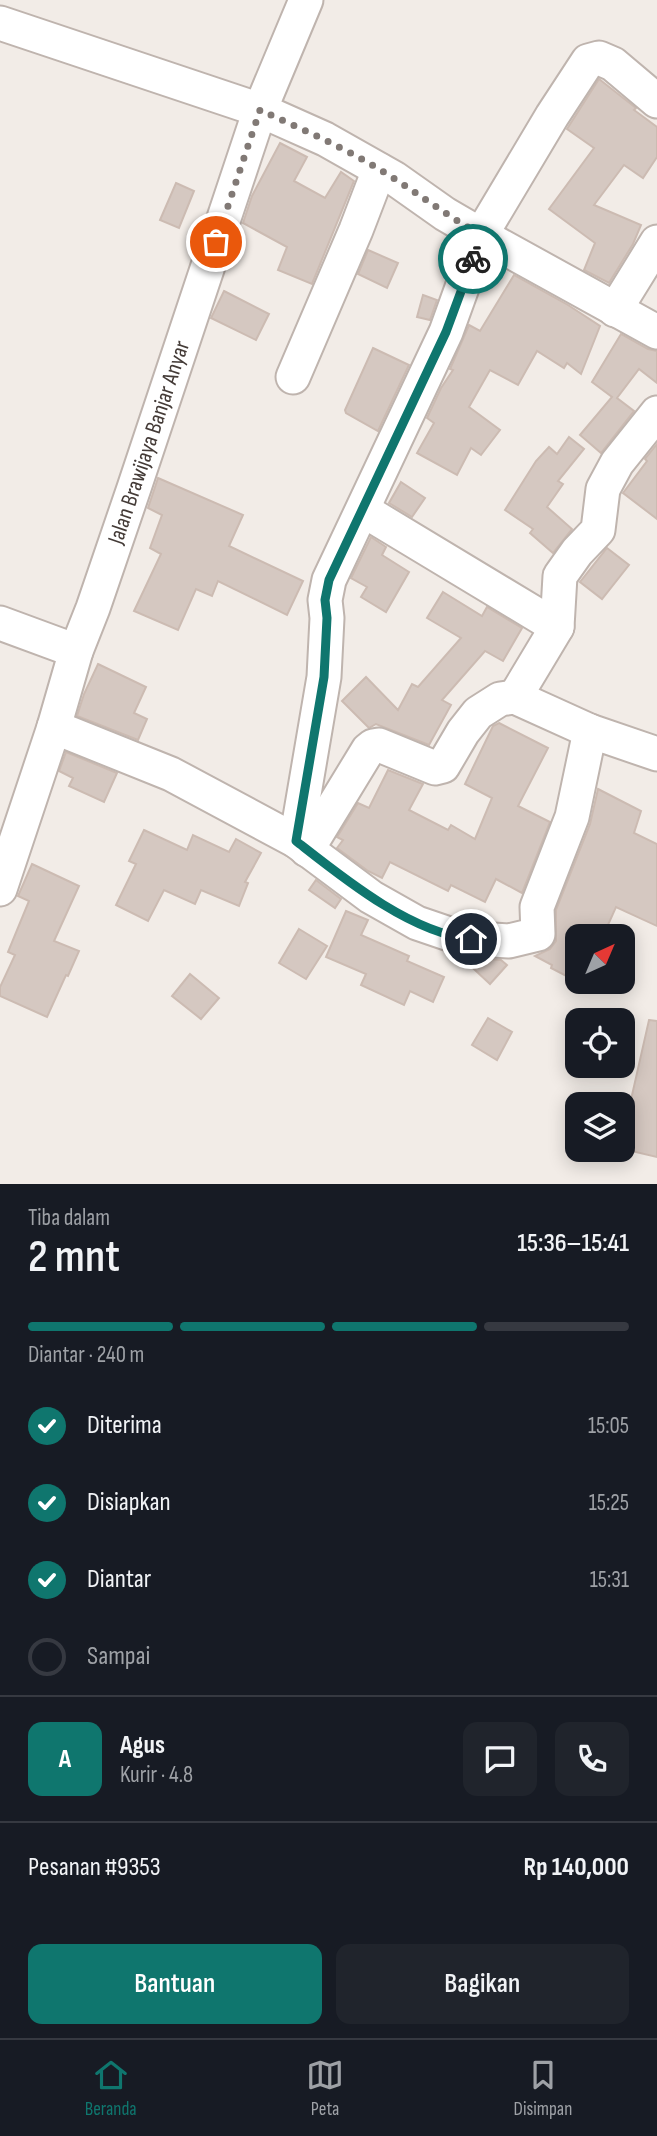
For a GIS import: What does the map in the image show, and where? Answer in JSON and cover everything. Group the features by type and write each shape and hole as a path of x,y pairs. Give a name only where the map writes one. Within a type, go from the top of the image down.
{"street":[{"name":"Jalan Brawijaya Banjar Anyar","path":"0,889 54,727 76,651 130,499 260,110 306,0"},
{"path":"0,23 260,110 324,139 379,170 444,214 657,332"},
{"path":"301,845 324,677 327,618 325,600 329,580 446,332 481,235 588,61 600,58 613,64 657,101"},
{"path":"293,377 379,170"},
{"path":"615,310 657,242"},
{"path":"515,697 557,627 560,576 577,552 598,530 603,489 617,463 657,413"},
{"path":"363,510 557,627"},
{"path":"0,623 76,651"},
{"path":"301,845 373,746 379,745 435,768 443,766 478,713 500,699 515,697 590,732 657,754"},
{"path":"54,727 171,774 301,845 371,897 417,923 461,938 509,941 538,934 537,907 572,817 590,732"}],"building":[{"path":"599,79 657,127 657,157 643,178 624,165 594,205 641,225 633,244 609,283 584,270 595,243 549,209 594,148 567,129"},
{"path":"280,143 307,157 294,181 325,198 341,172 354,181 312,284 278,270 287,247 243,223 252,196"},
{"path":"176,183 194,191 179,228 160,220"},
{"path":"368,250 398,263 387,288 358,274"},
{"path":"514,275 600,326 581,374 567,363 564,368 537,351 518,385 490,370 469,407 500,430 481,455 471,448 457,475 417,453 434,423 427,418 453,370 450,369 469,325 480,331"},
{"path":"224,291 269,314 256,340 211,318"},
{"path":"423,295 437,300 430,320 417,317"},
{"path":"621,334 657,351 657,383 639,369 617,398 634,411 601,453 580,435 612,397 592,382"},
{"path":"373,348 409,365 378,431 345,410"},
{"path":"569,437 584,449 558,481 563,484 547,507 572,529 553,553 530,533 533,529 505,510 536,461 549,447 557,454"},
{"path":"657,444 657,519 623,493"},
{"path":"158,478 243,515 229,546 303,581 287,615 218,581 212,596 196,589 178,630 134,611 161,554 150,548 162,515 148,508"},
{"path":"401,482 425,498 412,517 389,503"},
{"path":"371,537 386,547 382,555 409,572 386,612 361,597 367,587 351,578"},
{"path":"607,548 629,565 602,599 580,582"},
{"path":"443,592 482,616 487,607 522,628 503,661 485,651 442,700 451,705 429,745 376,724 369,728 342,701 366,677 398,710 412,684 418,687 461,638 427,618"},
{"path":"98,664 146,687 134,713 147,719 138,740 77,716"},
{"path":"499,723 548,748 518,806 550,822 522,893 496,879 485,902 451,885 448,891 390,862 382,878 337,848 343,840 337,837 358,803 369,808 388,770 423,784 409,810 448,830 451,825 475,839 492,798 465,784 493,726"},
{"path":"66,752 117,773 104,802 69,786 73,778 59,771"},
{"path":"598,789 641,811 634,833 657,844 657,926 616,907 608,924 565,924 565,975 535,956 550,949 556,941 556,910 590,824"},
{"path":"144,830 187,850 193,835 229,852 236,839 261,853 245,882 248,883 239,906 201,890 195,904 164,890 148,921 116,905 136,864 129,861"},
{"path":"32,864 79,886 54,941 79,951 47,1017 0,996 0,987 15,955 8,952 29,901 18,896"},
{"path":"316,880 341,899 335,908 309,890"},
{"path":"346,911 368,920 361,935 409,956 407,961 444,977 433,1002 410,991 404,1005 361,985 366,974 326,957"},
{"path":"299,929 327,946 306,979 279,963"},
{"path":"461,957 501,960 507,965 490,984"},
{"path":"190,974 219,998 201,1019 172,996"},
{"path":"488,1018 512,1032 497,1060 472,1045"},
{"path":"649,1020 657,1021 657,1157 635,1152 635,1092 633,1092"}],"way so far":[{"path":"216,242 260,110 324,139 394,178 444,214 481,235 473,259"}],"route":[{"path":"471,939 417,923 371,897 296,841 324,677 327,618 325,600 329,580 446,332 473,259"}]}
